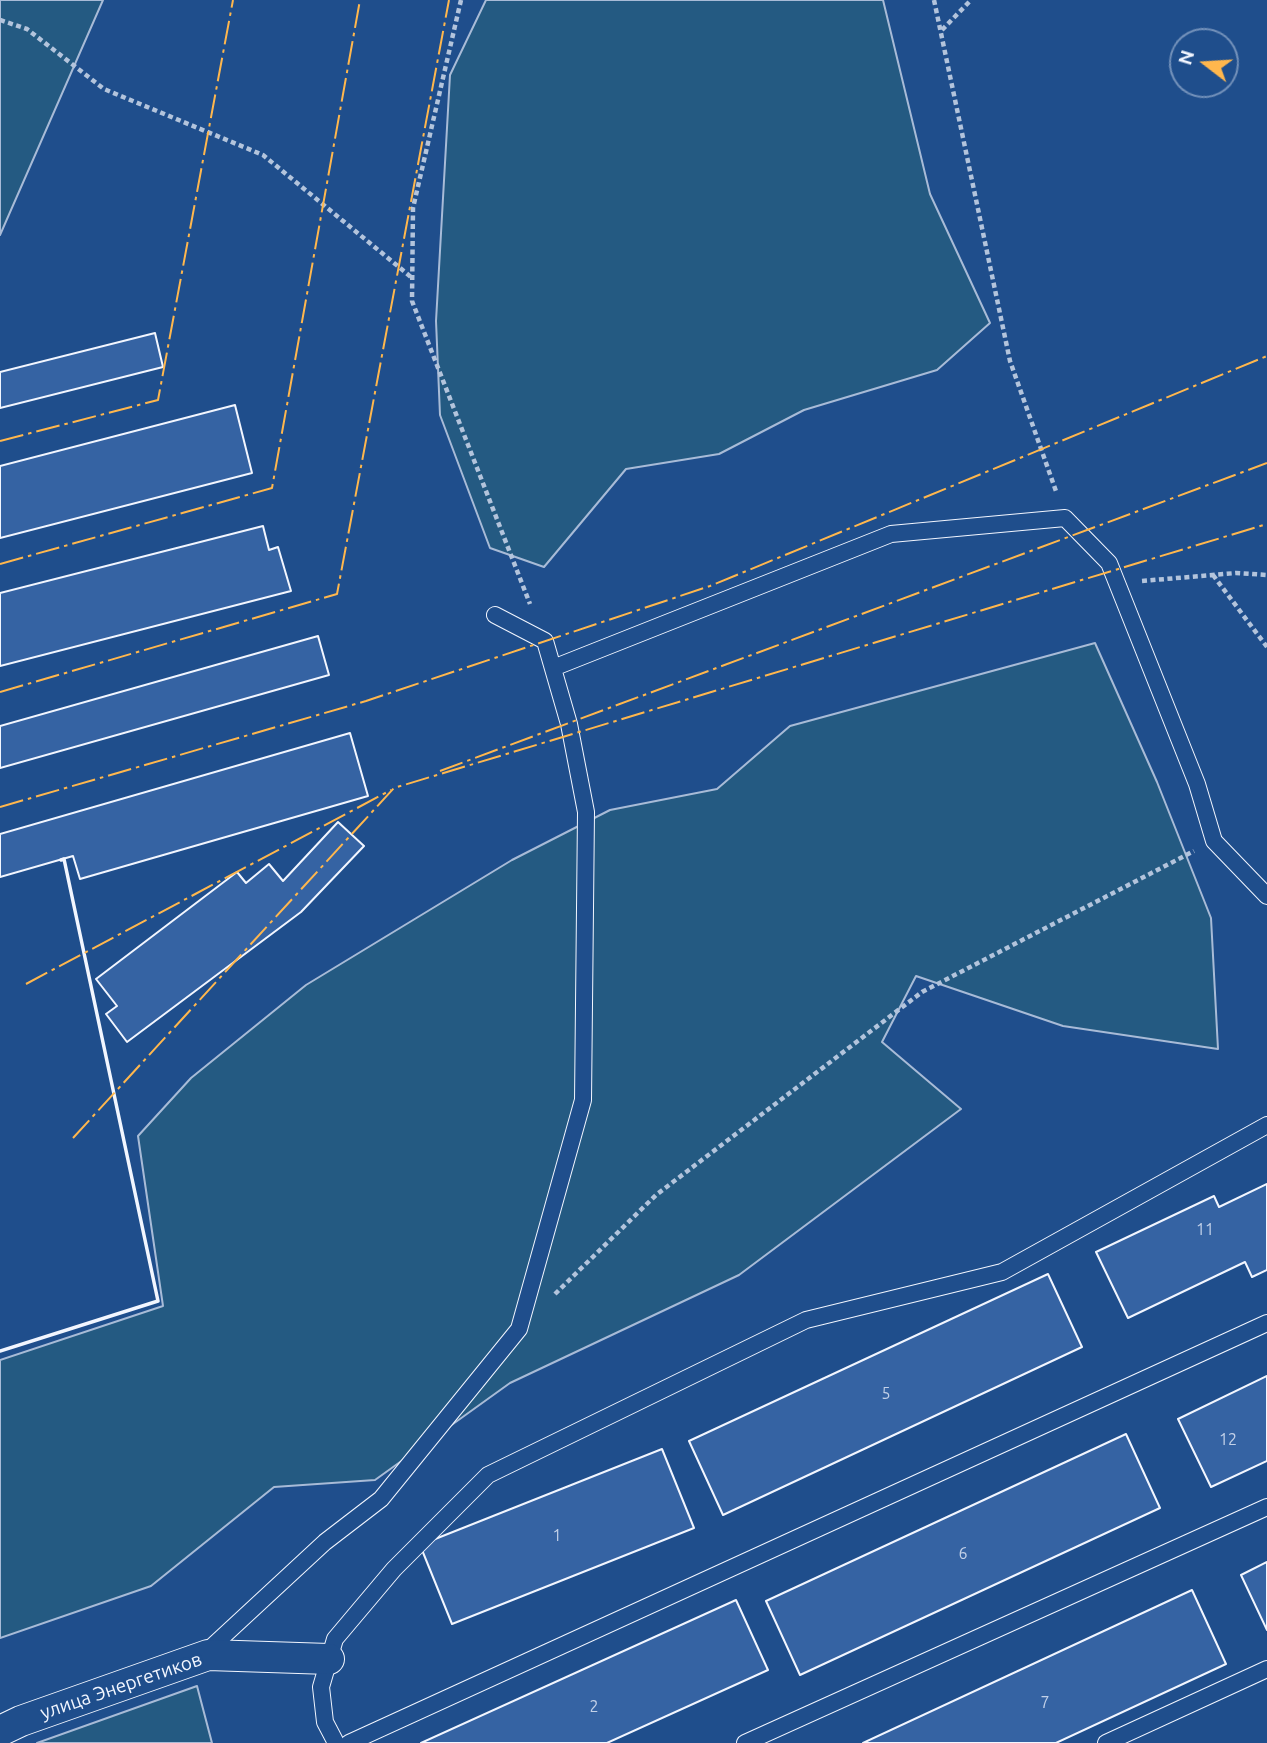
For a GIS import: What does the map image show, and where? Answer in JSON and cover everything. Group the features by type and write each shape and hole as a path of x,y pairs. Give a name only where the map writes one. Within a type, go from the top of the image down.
{"street":[{"name":"улица Энергетиков","path":"0,1731 21,1721 208,1656 330,1659"}],"lane":[{"path":"553,668 891,534 1065,518 1109,563 1197,784 1214,841 1267,896"},
{"path":"199,1659 325,1542 381,1499 519,1329 583,1100 586,812 569,724 544,641 495,615"},
{"path":"336,1743 325,1722 321,1687 335,1639 394,1569 488,1475 806,1320 1002,1272 1267,1125"},
{"path":"349,1743 1267,1323"},
{"path":"745,1743 1267,1507"},
{"path":"1106,1743 1267,1669"}],"path":[{"path":"461,0 413,208 412,301 544,641"},
{"path":"934,0 1010,361 1065,518"},
{"path":"942,30 971,0"},
{"path":"0,20 27,29 104,89 263,155 412,278"},
{"path":"1117,583 1236,573 1267,575"},
{"path":"1213,575 1267,647"},
{"path":"519,1329 656,1195 922,992 1214,841"}],"shaded area":[{"path":"0,0 103,0 0,235"},
{"path":"486,0 883,0 930,194 990,323 937,370 804,410 719,454 626,469 544,567 490,548 440,415 436,321 450,75"},
{"path":"1095,643 1157,782 1211,918 1218,1049 1063,1026 916,976 882,1042 961,1109 739,1275 510,1383 375,1480 274,1487 151,1586 0,1638 0,1360 163,1306 138,1136 191,1078 306,985 512,860 610,810 717,789 790,726"},
{"path":"197,1686 212,1743 37,1743"}],"building":[{"path":"155,333 163,367 0,408 0,372"},
{"path":"235,405 252,473 0,538 0,466"},
{"path":"263,526 269,550 278,547 291,591 0,666 0,593"},
{"path":"318,636 329,675 0,768 0,726"},
{"path":"350,733 368,796 80,879 73,856 0,877 0,834"},
{"path":"338,822 364,846 301,912 127,1042 106,1014 117,1006 96,979 237,872 246,883 269,864 283,881"},
{"path":"1267,1184 1267,1270 1252,1277 1245,1262 1128,1318 1096,1252 1214,1196 1219,1207"},
{"path":"1048,1274 1082,1347 723,1515 689,1441"},
{"path":"1267,1376 1267,1461 1211,1487 1178,1419"},
{"path":"1126,1434 1160,1508 800,1675 766,1601"},
{"path":"662,1449 694,1528 452,1624 420,1545"},
{"path":"1267,1562 1267,1630 1241,1575"},
{"path":"1192,1590 1226,1664 1056,1743 863,1743"},
{"path":"736,1600 768,1670 607,1743 421,1743"}],"wall":[{"path":"0,1351 158,1301 64,859 61,860"}],"power":[{"path":"0,441 158,400 233,0"},
{"path":"0,564 272,488 360,0"},
{"path":"0,692 337,594 449,0"},
{"path":"0,807 366,701 710,586 1267,356"},
{"path":"440,771 1267,463"},
{"path":"73,1138 394,788 1267,524"},
{"path":"26,984 391,790"}]}
